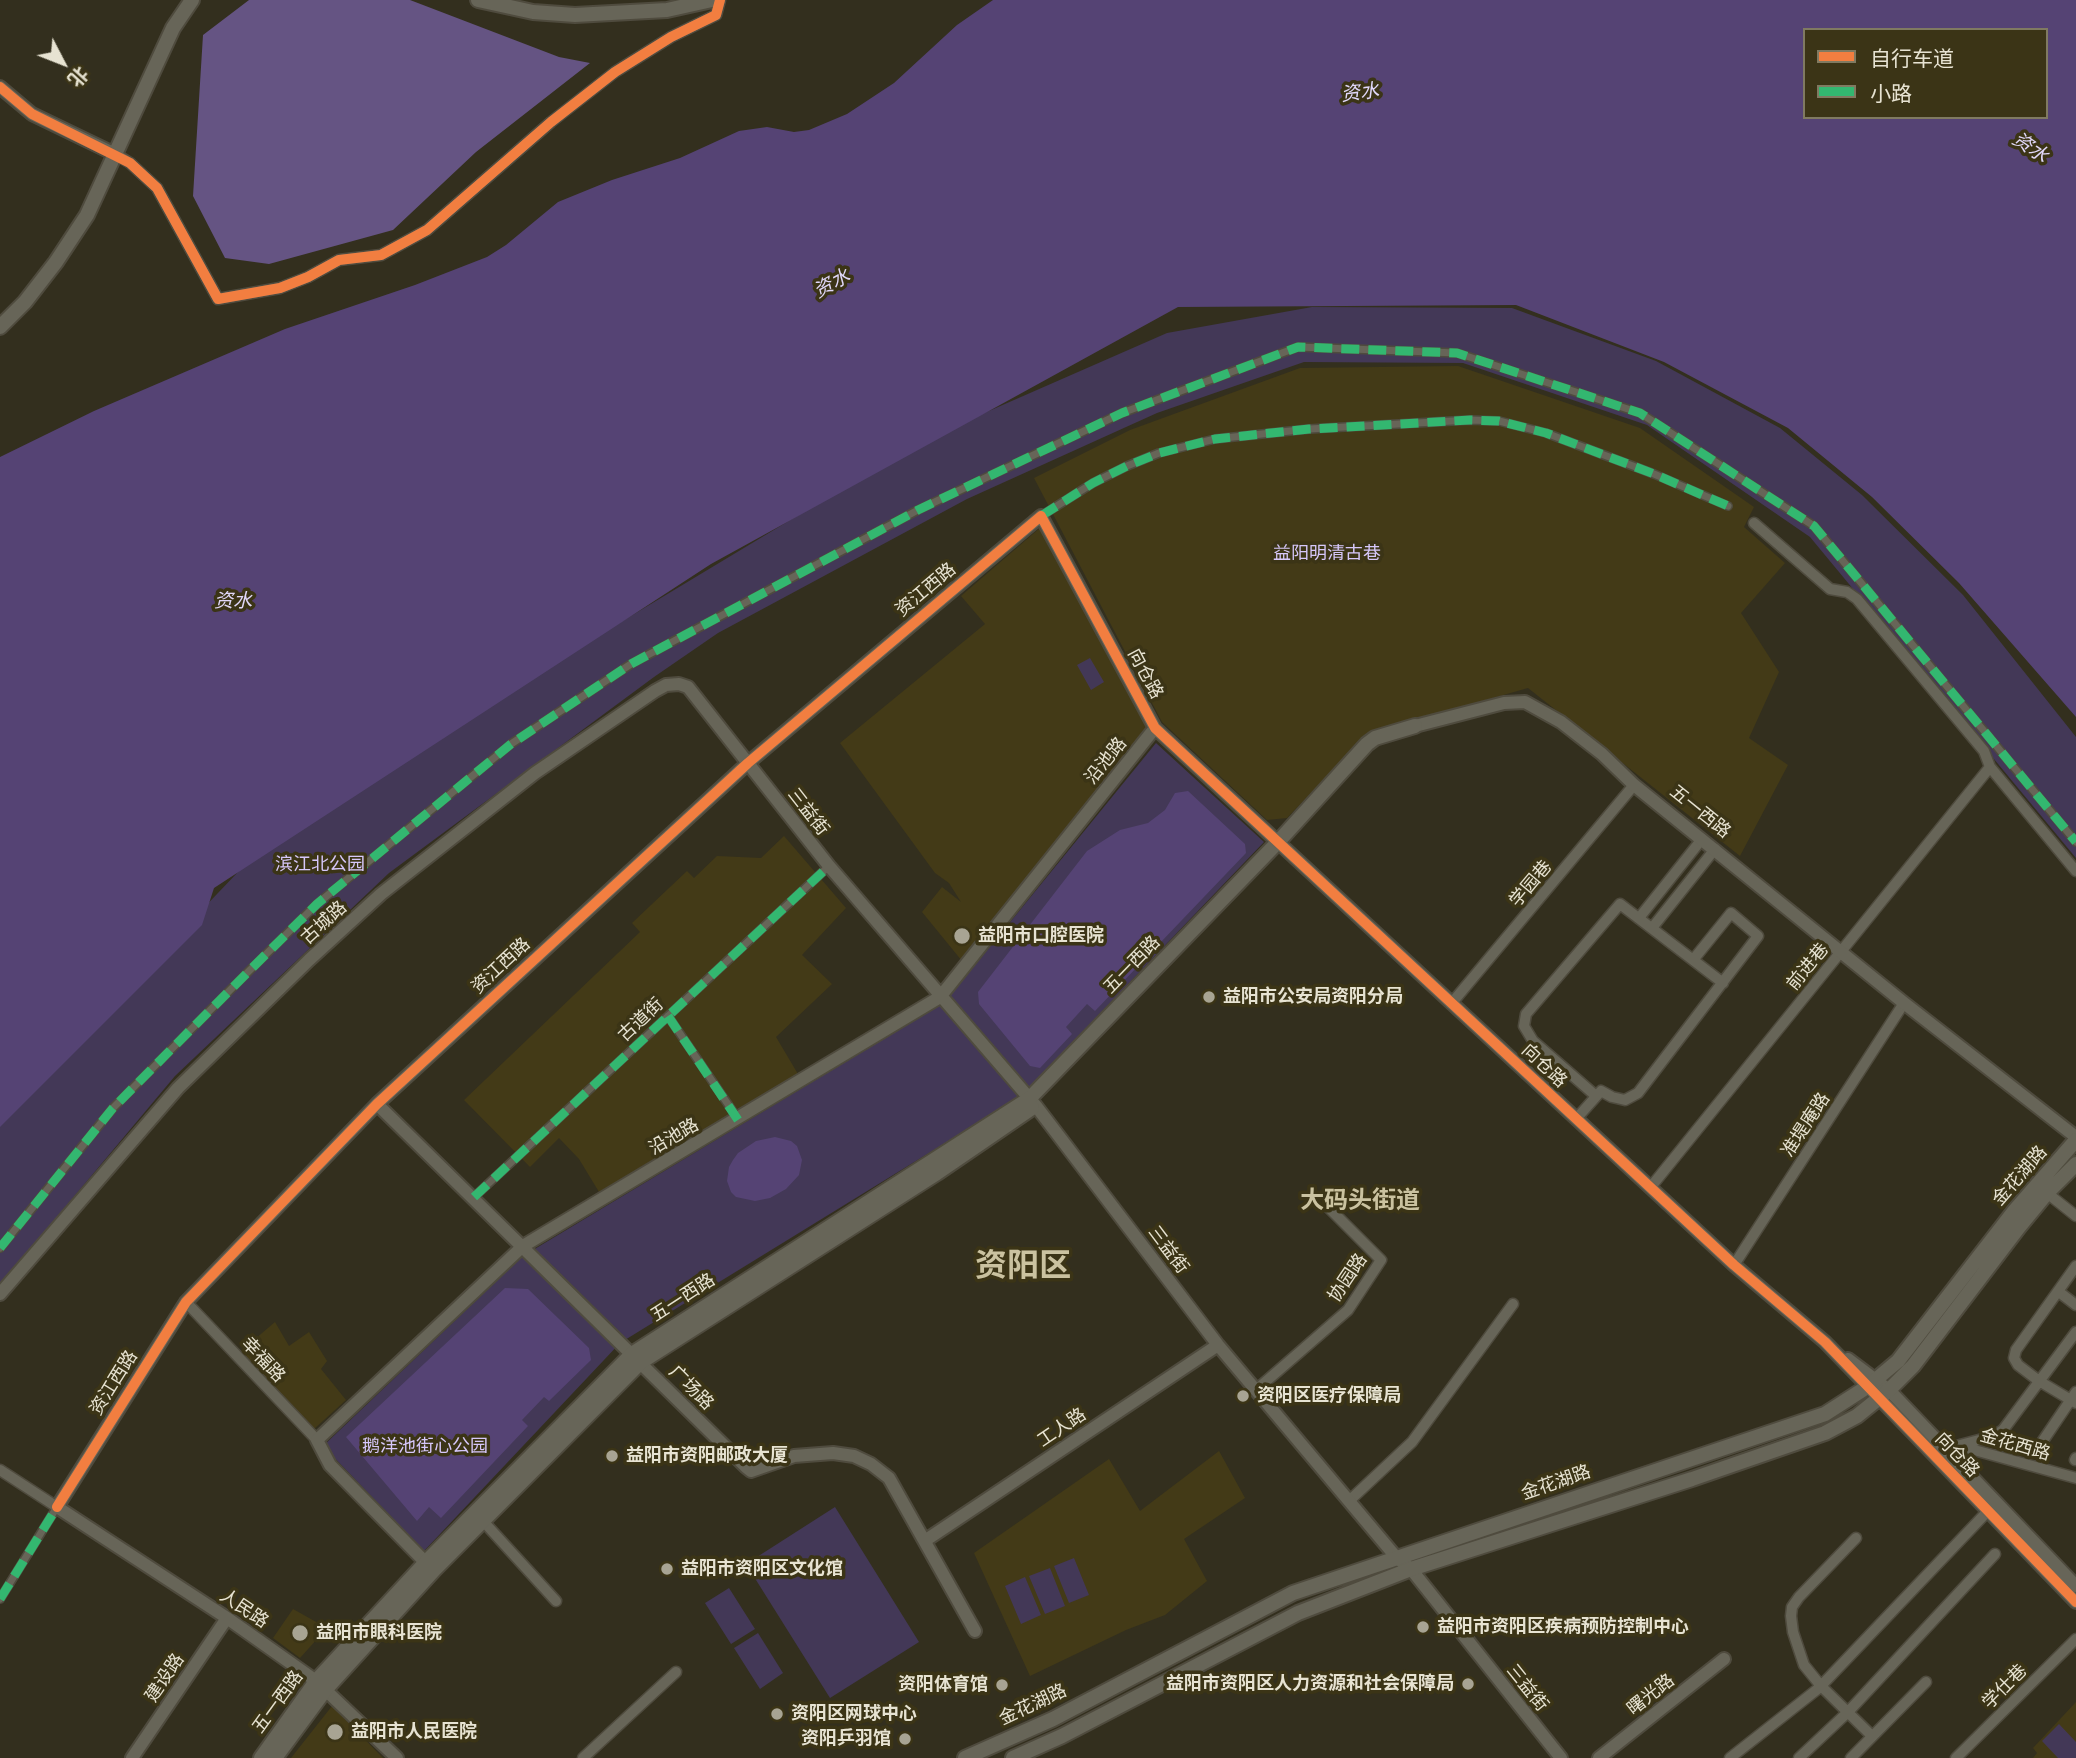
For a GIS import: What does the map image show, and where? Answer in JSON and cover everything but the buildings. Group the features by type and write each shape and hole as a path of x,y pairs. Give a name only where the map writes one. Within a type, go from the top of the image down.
{"main road":[{"path":"0,327 56,262 88,215 173,28 192,0"},
{"path":"478,0 533,12 575,15 667,10 712,0"},
{"name":"五一西路","path":"261,1758 321,1685 430,1566 636,1358 1032,1102 1281,845 1367,744 1376,738 1415,726"},
{"name":"金花湖路","path":"965,1758 1053,1719 1293,1593 1825,1414 1872,1383 1898,1361 2015,1210 2076,1139"},
{"path":"1013,1758 1062,1736 1298,1613 1411,1569 1692,1479 1825,1433 1857,1416 1884,1395 1913,1366 2047,1193 2076,1164"},
{"path":"430,1566 483,1521 636,1358"},
{"path":"275,1758 321,1685"}],"street":[{"path":"0,87 32,114 130,163 157,187 218,299 280,288 339,260 381,256 427,229 551,122 615,72 671,37 716,15 720,0"},
{"path":"0,1248 113,1108 249,971 317,904 510,744 631,664 918,510 1122,413 1298,347 1457,352 1640,413 1814,526 2076,842"},
{"path":"1041,516 1093,483 1127,466 1159,453 1215,439 1309,429 1470,419 1499,421 1546,433 1728,506"},
{"name":"向仓路","path":"1041,516 1154,728 1734,1265 1945,1449 2076,1586"},
{"name":"资江西路","path":"57,1507 186,1302 377,1104 748,763 1041,516"},
{"path":"1754,523 1830,589 1847,592 1857,599 1984,751 1990,767 2076,871"},
{"name":"古城路","path":"0,1294 178,1088 281,987 381,894 534,772 655,691 666,685 679,684 688,687 748,763"},
{"name":"五一西路","path":"1415,726 1504,703 1525,702 1561,722 1602,754 1634,785 2076,1139"},
{"name":"沿池路","path":"317,1440 523,1247 940,997 1154,728"},
{"name":"三益街","path":"748,763 828,866 1032,1102 1218,1345 1396,1557 1411,1569 1561,1758"},
{"name":"前进巷","path":"1650,1188 1990,767"},
{"name":"学园巷","path":"1451,1004 1634,785"},
{"path":"1639,918 1702,839"},
{"path":"1652,928 1715,849"},
{"name":"古道街","path":"474,1198 828,866"},
{"path":"1596,1096 1533,1041 1524,1026 1526,1014 1620,904 1723,983"},
{"path":"1576,1119 1601,1091 1625,1100 1638,1093 1759,936 1731,913 1693,960"},
{"name":"准堤庵路","path":"1734,1265 1904,1003"},
{"path":"668,1016 738,1120"},
{"name":"广场路","path":"377,1104 751,1471 794,1456 833,1453 854,1456 871,1464 889,1478 975,1631"},
{"path":"2047,1193 2076,1216"},
{"name":"协园路","path":"1255,1390 1348,1310 1381,1260 1329,1208"},
{"path":"2038,1448 2074,1398 2039,1381 2018,1365 2014,1358 2016,1350 2076,1266"},
{"path":"2059,1292 2076,1305"},
{"name":"幸福路","path":"186,1302 317,1440"},
{"path":"1349,1501 1412,1443 1513,1304"},
{"path":"1945,1449 1994,1436 2003,1430 2076,1332"},
{"name":"工人路","path":"926,1540 1218,1345"},
{"name":"向仓路","path":"1884,1395 1987,1512 2076,1602"},
{"path":"317,1440 330,1465 430,1566"},
{"name":"金花西路","path":"1945,1449 1967,1448 2076,1478"},
{"path":"0,1470 57,1507 0,1599"},
{"name":"人民路","path":"57,1507 227,1618 321,1685 397,1758"},
{"path":"1730,1758 1821,1686 1987,1512"},
{"path":"483,1521 556,1601"},
{"path":"1856,1538 1792,1607 1793,1632 1804,1665 1821,1686 1872,1736"},
{"path":"1799,1758 1848,1712 1995,1554"},
{"name":"建设路","path":"132,1758 227,1618"},
{"name":"学仕巷","path":"1956,1758 2076,1639"},
{"name":"曙光路","path":"1600,1758 1724,1659"},
{"path":"583,1758 676,1672"},
{"path":"1851,1758 1926,1682"}],"shaded area":[{"path":"249,0 410,0 559,57 590,63 476,152 393,230 269,264 225,258 193,196 203,35"},
{"name":"益阳明清古巷","path":"1458,366 1640,428 1754,507 1744,527 1785,563 1741,613 1779,672 1749,738 1788,765 1740,856 1528,688 1367,734 1287,818 1267,820 1162,722 1034,478 1130,430 1300,368"},
{"path":"1041,527 1148,727 962,961 922,912 942,887 961,902 949,883 935,873 840,743 985,624 961,596"},
{"path":"784,836 846,908 802,955 832,984 776,1037 798,1074 599,1192 579,1159 559,1138 530,1167 464,1100 640,932 632,923 687,871 694,878 717,856 761,858"},
{"path":"275,1322 289,1346 309,1332 327,1361 321,1369 346,1400 313,1430 241,1351"},
{"path":"1219,1451 1245,1498 1184,1539 1207,1581 1165,1615 1126,1630 1030,1676 974,1553 1109,1459 1140,1511"},
{"name":"益阳市眼科医院","path":"293,1609 327,1628 300,1658 273,1638"},
{"path":"2076,1702 2076,1758 2033,1758 2037,1753 2033,1748"},
{"name":"益阳市人民医院","path":"332,1706 383,1758 291,1758"}],"green space":[{"name":"滨江北公园","path":"1312,307 1512,308 1656,361 1780,428 1862,495 1963,595 2076,737 2076,858 1810,537 1647,425 1463,363 1304,362 1157,413 967,499 718,633 654,677 389,873 175,1076 0,1285 0,1121 282,826 925,439 1167,333"},
{"path":"1090,658 1104,682 1091,690 1077,665"},
{"name":"鹅洋池街心公园","path":"1156,743 1264,842 1020,1097 620,1343 424,1551 323,1446 523,1256 945,1002"},
{"path":"835,1507 919,1642 830,1698 746,1564"},
{"path":"1074,1558 1089,1595 1069,1603 1054,1566"},
{"path":"1050,1568 1065,1606 1045,1614 1029,1576"},
{"path":"1025,1577 1041,1615 1021,1624 1005,1586"},
{"path":"729,1588 755,1629 731,1644 705,1603"},
{"path":"758,1633 783,1673 760,1689 734,1648"},
{"path":"2059,1724 2076,1742 2076,1758 2058,1758 2042,1741"}],"water":[{"name":"资水","path":"993,0 2076,0 2076,717 1959,583 1872,497 1788,428 1664,362 1516,305 1178,307 711,564 214,888 202,925 0,1127 0,457 94,411 285,329 415,285 487,257 506,245 558,202 612,180 680,158 739,131 767,127 794,132 809,130 847,114 894,83 957,25"},
{"path":"1188,791 1245,844 1246,853 1095,1011 1087,1004 1066,1027 1072,1034 1040,1068 1030,1066 979,1004 978,992 1087,851 1120,830 1148,823 1165,810 1175,793"},
{"path":"775,1137 791,1141 797,1146 802,1160 799,1175 786,1189 770,1198 755,1201 736,1197 727,1181 733,1160 738,1153 756,1141"},
{"path":"505,1288 528,1289 589,1348 591,1360 549,1401 544,1397 522,1420 528,1426 441,1518 429,1507 417,1521 346,1437"}],"marked path":[{"path":"0,1248 113,1108 249,971 317,904 511,744 631,664 918,510 1122,413 1298,347 1457,353 1640,413 1814,526 2076,842"},
{"path":"1041,516 1093,483 1127,466 1159,453 1215,439 1309,429 1470,420 1499,421 1546,433 1654,474 1728,506"},
{"path":"474,1197 829,866"},
{"path":"668,1016 738,1120"},
{"path":"0,1599 57,1507"}],"cycle path":[{"path":"0,87 32,114 130,163 157,188 218,299 280,288 339,260 381,255 427,230 551,122 615,72 671,37 716,15 720,0"},
{"path":"57,1507 186,1302 377,1104 748,763 1041,516 1155,728 1734,1265 1825,1342 2076,1602"}],"place":[{"name":"益阳市口腔医院","path":"962,936"},
{"name":"益阳市公安局资阳分局","path":"1209,997"},
{"name":"资阳区医疗保障局","path":"1243,1396"},
{"name":"益阳市资阳邮政大厦","path":"612,1456"},
{"name":"益阳市资阳区文化馆","path":"667,1569"},
{"name":"益阳市资阳区疾病预防控制中心","path":"1423,1627"},
{"name":"益阳市眼科医院","path":"300,1633"},
{"name":"益阳市资阳区人力资源和社会保障局","path":"1468,1684"},
{"name":"资阳体育馆","path":"1002,1685"},
{"name":"资阳区网球中心","path":"777,1714"},
{"name":"益阳市人民医院","path":"335,1732"},
{"name":"资阳乒羽馆","path":"905,1739"}],"district":[{"name":"大码头街道","path":"1360,1201"},
{"name":"资阳区","path":"1023,1267"}]}
